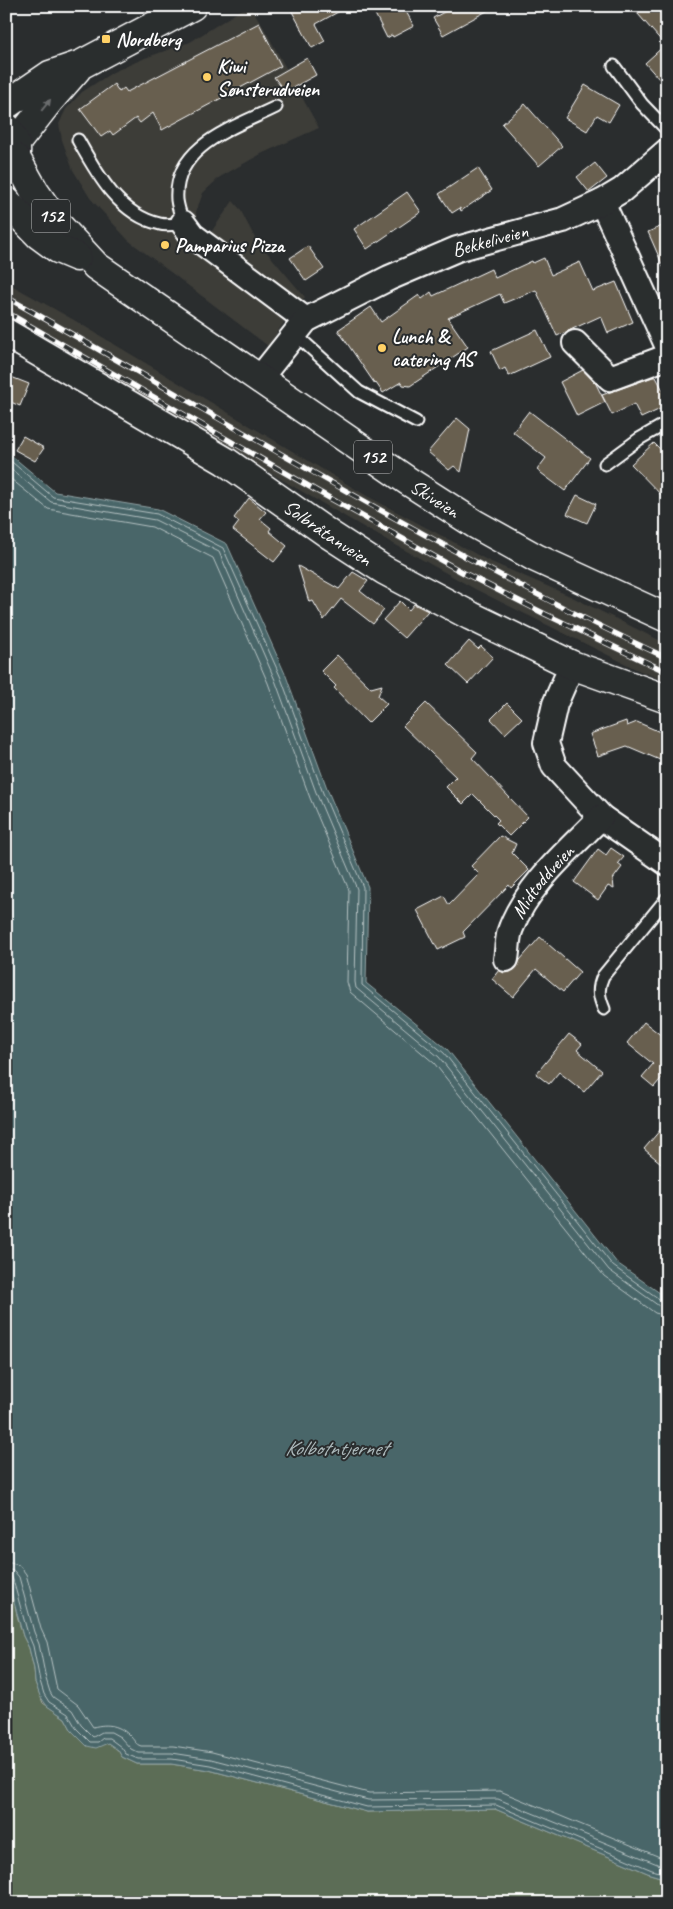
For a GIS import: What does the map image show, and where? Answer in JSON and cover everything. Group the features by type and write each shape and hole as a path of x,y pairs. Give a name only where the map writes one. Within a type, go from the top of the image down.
{"main road":[{"path":"6,105 50,75 82,64 189,7"},
{"path":"11,150 49,101 82,64"},
{"name":"Skiveien","path":"11,150 58,225 96,266"},
{"name":"Skiveien","path":"6,201 39,235 58,249 96,266 408,481 475,524 536,558 667,618"},
{"name":"Solbråtanveien","path":"6,332 225,461 330,535 384,570 471,616 572,665 667,700"}],"street":[{"name":"Bekkeliveien","path":"260,378 300,327 389,278 457,249 563,220 602,202 622,190 667,151"},
{"path":"602,202 667,345"},
{"path":"183,223 192,235 300,327"},
{"path":"575,343 610,378 667,357"},
{"path":"572,665 555,704 546,743 554,766 601,817 667,862"},
{"name":"Midtoddveien","path":"506,959 510,929 528,897 554,865 601,817"}],"lane":[{"path":"614,66 642,104 667,130"},
{"path":"78,140 99,177 124,205 143,218 162,225 183,223 177,201 180,178 186,163 196,150 216,136 276,107"},
{"path":"300,327 359,392 416,422"},
{"path":"605,464 639,439 667,424"},
{"path":"604,1009 599,993 599,985 603,976 667,898"}],"shaded area":[{"path":"247,6 250,6 264,28 319,128 263,153 220,177 203,193 196,212 197,222 211,232 233,201 240,209 255,238 305,297 268,346 128,240 90,198 73,170 62,140 59,124 66,109 82,92 113,72 190,42"},
{"path":"6,282 74,320 367,496 489,561 570,596 667,644 667,682 640,671 475,589 365,528 51,346 6,324"}],"green space":[{"path":"6,1547 17,1615 23,1636 29,1648 35,1682 43,1703 65,1718 72,1731 108,1743 118,1750 122,1757 137,1764 171,1764 209,1770 367,1812 495,1809 650,1874 667,1879 667,1903 6,1903"}],"water":[{"name":"Kolbotntjernet","path":"6,451 55,492 158,509 227,544 286,676 328,791 368,887 366,983 447,1049 617,1263 667,1298 667,1879 650,1874 495,1809 367,1812 209,1770 171,1764 137,1764 122,1757 118,1750 108,1743 96,1748 87,1746 72,1731 65,1718 47,1706 40,1696 35,1682 29,1648 23,1636 8,1580 6,1547"}],"building":[{"path":"289,6 349,6 316,24 325,41 312,48"},
{"path":"371,6 403,6 414,26 393,37 392,35 387,38"},
{"path":"455,6 496,6 443,35 433,18"},
{"path":"631,6 667,6 667,88 645,63 665,45"},
{"path":"259,23 281,66 162,130 153,113 140,123 136,118 113,135 110,131 101,137 80,109 114,84 119,92 124,88 127,92"},
{"path":"307,58 316,75 285,92 274,77"},
{"path":"585,85 619,105 609,122 597,115 587,131 565,118"},
{"path":"525,104 562,146 539,166 502,124"},
{"path":"595,163 607,178 589,192 577,177"},
{"path":"478,168 492,190 461,211 460,208 452,213 439,194"},
{"path":"407,192 421,212 367,249 354,229"},
{"path":"667,224 667,275 648,232"},
{"path":"308,246 324,269 306,281 290,258"},
{"path":"544,258 551,275 580,262 593,291 616,282 633,322 608,333 601,316 557,336 536,290 504,303 500,294 448,318 468,347 410,386 403,385 401,382 383,393 338,330 371,307 381,322 419,295 422,299 431,292 433,296 491,269 495,278 532,261 533,263"},
{"path":"537,330 550,357 509,376 505,368 500,371 491,351"},
{"path":"583,370 596,384 605,402 577,416 560,382"},
{"path":"6,375 29,384 20,406 6,400"},
{"path":"656,377 667,398 667,406 641,418 634,404 612,415 602,395"},
{"path":"529,411 590,458 565,491 537,470 546,458 513,432"},
{"path":"457,418 470,429 461,472 454,466 449,470 428,452"},
{"path":"23,436 44,448 35,461 15,450"},
{"path":"654,443 667,456 667,501 631,464"},
{"path":"577,495 596,504 587,523 567,514"},
{"path":"249,498 266,512 260,519 271,528 269,531 287,546 274,562 233,530 239,522 234,518"},
{"path":"298,566 339,589 353,572 368,581 360,591 384,610 373,624 341,599 324,620 313,601 309,602"},
{"path":"400,601 409,610 414,604 428,611 404,638 383,620"},
{"path":"469,641 478,649 481,646 493,657 468,684 448,665"},
{"path":"337,655 371,688 382,685 378,696 387,704 368,723 334,688 336,686 321,671"},
{"path":"426,703 477,752 472,758 528,817 509,836 496,823 499,820 473,794 463,804 446,787 456,777 403,726"},
{"path":"507,703 522,718 505,734 491,719"},
{"path":"626,721 627,726 637,722 667,735 667,745 660,760 627,746 598,756 590,734"},
{"path":"500,836 516,844 512,853 529,870 511,888 509,885 463,932 465,937 438,950 417,910 444,896 449,905 479,874 471,866"},
{"path":"611,848 624,857 618,864 622,867 613,879 614,889 608,886 598,900 574,882 598,849 606,855"},
{"path":"540,937 580,972 563,992 536,969 513,997 492,979 499,970 504,973 516,968 520,960"},
{"path":"644,1022 667,1040 667,1075 665,1074 654,1087 642,1077 653,1064 627,1043"},
{"path":"569,1034 582,1044 577,1050 602,1071 584,1092 559,1072 549,1084 536,1074"},
{"path":"667,1122 667,1168 644,1149"}],"railway":[{"path":"6,297 416,530 582,617 667,658"},
{"path":"6,312 317,491 464,573 667,672"}],"place":[{"name":"Nordberg","path":"106,39"},
{"name":"Kiwi Sønsterudveien","path":"207,77"},
{"name":"Pamparius Pizza","path":"165,245"},
{"name":"Lunch & catering AS","path":"382,348"}]}
